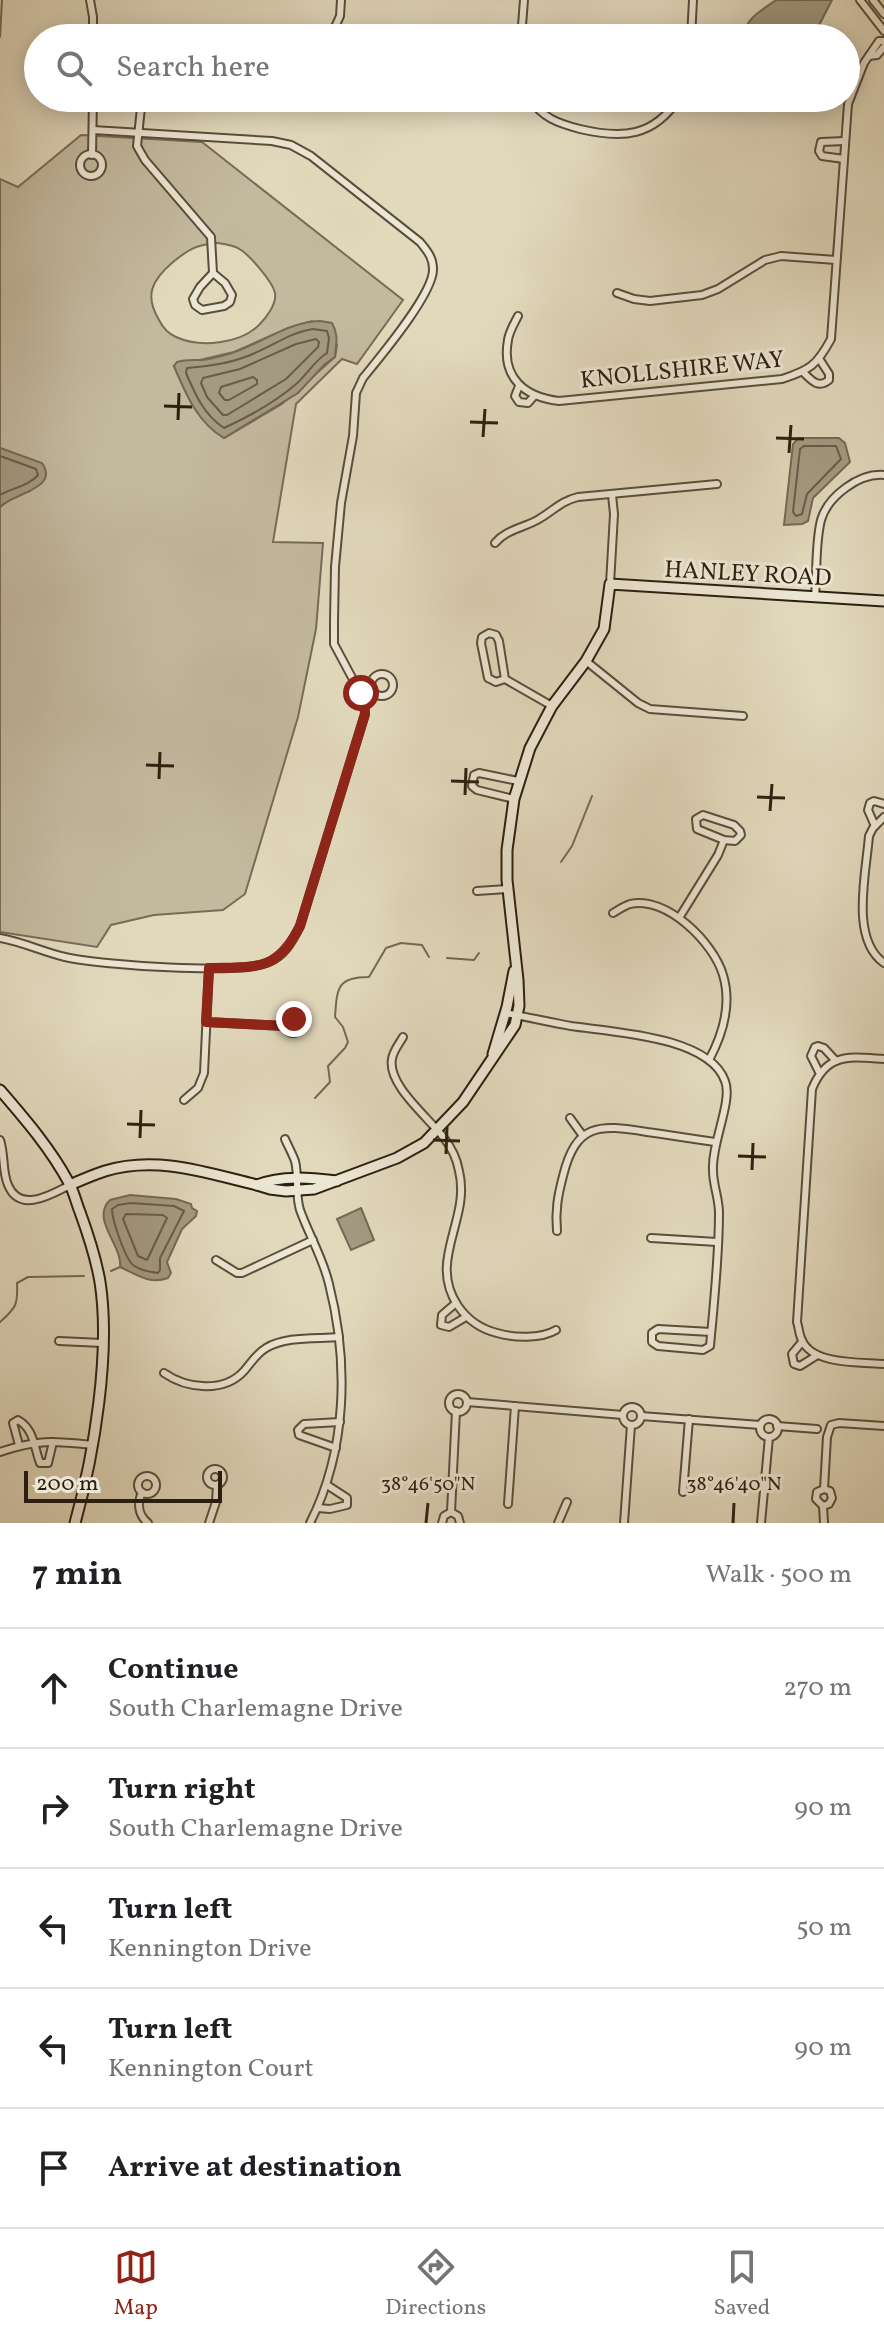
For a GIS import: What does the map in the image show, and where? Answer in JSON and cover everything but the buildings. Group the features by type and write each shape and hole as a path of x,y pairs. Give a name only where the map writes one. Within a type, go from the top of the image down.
{"street":[{"path":"90,0 93,24"},
{"path":"336,24 341,0"},
{"path":"523,24 524,0"},
{"path":"692,24 693,0"},
{"path":"860,0 884,31"},
{"path":"873,0 884,14"},
{"name":"KNOLLSHIRE WAY","path":"860,74 879,41 884,41"},
{"path":"869,56 877,55 884,47"},
{"path":"92,155 93,112"},
{"path":"140,112 137,146 145,160 211,237 213,273 193,299 202,310 230,302 232,295 225,283 213,273"},
{"path":"539,112 563,125 614,136 653,124 667,112"},
{"name":"KNOLLSHIRE WAY","path":"534,396 528,403 519,402 515,396 519,386 534,396 559,401 782,379 803,372 820,360 831,339 848,112"},
{"path":"0,938 76,959 209,968 253,967 269,962 291,945 300,926 365,714 361,693 334,644 338,532 353,436 356,393 363,378 428,288 434,271 430,254 420,242 311,156 291,145 272,141 93,130"},
{"path":"844,159 824,157 819,151 821,142 845,141"},
{"path":"617,293 650,301 702,295 718,289 765,260 781,256 836,260"},
{"path":"733,279 739,289"},
{"path":"518,316 508,338 507,356 510,370 519,386"},
{"path":"803,372 813,382 824,384 829,380 829,374 820,360"},
{"path":"815,597 821,519 848,485 862,477 884,475"},
{"path":"495,543 506,532 540,519 566,500 717,484"},
{"path":"0,1140 8,1185 23,1200 36,1200 104,1171 143,1164 195,1169 270,1189 314,1189 397,1158 424,1143 463,1102 515,1025 519,1006 507,889 507,850 514,799 530,748 552,706 586,661 604,629 614,527 612,495"},
{"name":"HANLEY ROAD","path":"610,584 884,601"},
{"path":"505,679 499,641 496,635 489,633 482,637 481,643 488,678 496,682 505,679 552,706"},
{"path":"586,661 650,709 743,716"},
{"path":"361,693 372,689"},
{"path":"514,799 477,790 472,786 472,780 479,773 518,781"},
{"path":"875,826 868,810 870,803 884,804"},
{"path":"703,815 738,827 739,839 731,842 724,840 697,829 696,819 703,815"},
{"path":"884,817 869,836 863,926 871,952 884,963"},
{"path":"679,918 724,840"},
{"path":"477,891 507,889"},
{"path":"613,913 631,904 656,907 679,918 701,936 711,950 723,975 726,1011 723,1027 709,1060"},
{"path":"492,1057 515,967"},
{"path":"184,1100 198,1088 204,1073 209,968"},
{"path":"505,1013 635,1034 669,1043 694,1051 709,1060 725,1081 727,1101 715,1142 713,1171 719,1210 717,1242 711,1332 710,1346 703,1350 658,1346 652,1342 652,1333 658,1329 711,1332"},
{"path":"206,1022 286,1026"},
{"path":"403,1037 392,1057 394,1077 446,1140 461,1178 461,1202 446,1261 448,1288 466,1317 486,1330 501,1335 533,1337 556,1330"},
{"path":"819,1072 811,1056 815,1047 824,1048 836,1061"},
{"path":"884,1059 857,1057 836,1061 819,1072 812,1089 797,1322 802,1342 816,1356 884,1364"},
{"path":"0,1090 25,1119 70,1185 89,1237 100,1282 102,1343 92,1445 75,1523"},
{"path":"570,1118 583,1136"},
{"path":"557,1231 555,1213 568,1154 583,1136 600,1127 627,1128 715,1142"},
{"path":"285,1139 295,1161 302,1214 329,1282 341,1365 340,1422 336,1448 327,1485 310,1523"},
{"path":"257,1185 268,1180 297,1178 337,1181"},
{"path":"651,1238 717,1242"},
{"path":"216,1260 242,1273 313,1240"},
{"path":"456,1303 442,1315 441,1325 455,1325 466,1317"},
{"path":"164,1373 180,1383 224,1384 244,1372 266,1348 288,1341 339,1337"},
{"path":"59,1341 102,1343"},
{"path":"802,1342 792,1354 794,1364 800,1366 816,1356"},
{"path":"456,1411 449,1405 452,1396 461,1394 467,1402 623,1415"},
{"path":"456,1411 464,1409 467,1402"},
{"path":"508,1504 515,1406"},
{"path":"632,1407 641,1416 638,1423 631,1425 625,1422 623,1415 625,1410 632,1407"},
{"path":"451,1512 456,1411"},
{"path":"641,1416 760,1425 768,1419 777,1426 775,1435 769,1437 761,1433 760,1425"},
{"path":"683,1492 689,1419"},
{"path":"19,1445 13,1428 13,1423 18,1420 24,1423 34,1442 38,1460 44,1464 48,1463 53,1442"},
{"path":"336,1448 306,1439 299,1435 298,1430 304,1424 340,1422"},
{"path":"624,1523 631,1425"},
{"path":"824,1489 827,1437 831,1425 884,1426"},
{"path":"777,1426 817,1429"},
{"path":"761,1523 769,1437"},
{"path":"0,1452 34,1442 92,1445"},
{"path":"209,1523 216,1502 217,1485"},
{"path":"318,1508 347,1505 347,1498 327,1485"},
{"path":"824,1489 830,1491 832,1498 829,1504 823,1506 816,1499 817,1492 824,1489"},
{"path":"142,1492 139,1508 142,1518 148,1523"},
{"path":"558,1523 567,1502"},
{"path":"823,1506 824,1523"},
{"path":"442,1523 444,1516 451,1512"},
{"path":"451,1512 458,1516 460,1523"}],"shaded area":[{"path":"81,135 202,142 403,300 357,364 342,359 296,404 273,542 323,543 316,629 298,717 245,894 223,910 154,915 111,925 97,947 0,932 0,507 14,496 30,491 26,459 0,448 0,179 18,187","holes":["217,243 238,248 255,263 273,288 273,306 259,325 231,340 208,343 176,337 164,328 154,311 152,288 166,269 188,251","312,321 337,345 335,357 282,404 224,438 206,424 188,397 174,366 234,352"]}],"water":[{"path":"776,0 832,0 820,24 748,24"},
{"path":"320,321 332,323 334,327 335,357 298,393 224,438 206,424 183,387 174,366 177,362 224,355 286,329"},
{"path":"799,438 839,438 845,443 850,462 813,498 808,521 784,525 793,444"},
{"path":"0,448 42,463 46,472 40,485 0,507"},
{"path":"130,1195 176,1199 191,1204 197,1211 196,1216 182,1229 167,1262 171,1273 168,1278 149,1279 120,1267 117,1250 105,1224 105,1207 110,1200"},
{"path":"361,1208 374,1240 351,1250 337,1219"}],"waterway":[{"path":"0,37 2,0"},
{"path":"561,862 572,846 592,796"},
{"path":"315,1098 330,1082 328,1066 348,1042 343,1027 335,1017 341,986 350,979 369,977 386,948 401,943 422,945 429,957"},
{"path":"447,958 474,960 479,953"},
{"path":"111,1271 120,1267"},
{"path":"0,1322 15,1306 17,1283 28,1277 84,1276"}],"route":[{"path":"294,1019 286,1026 206,1022 209,968 253,967 269,962 291,945 300,926 365,714 361,693"}]}
